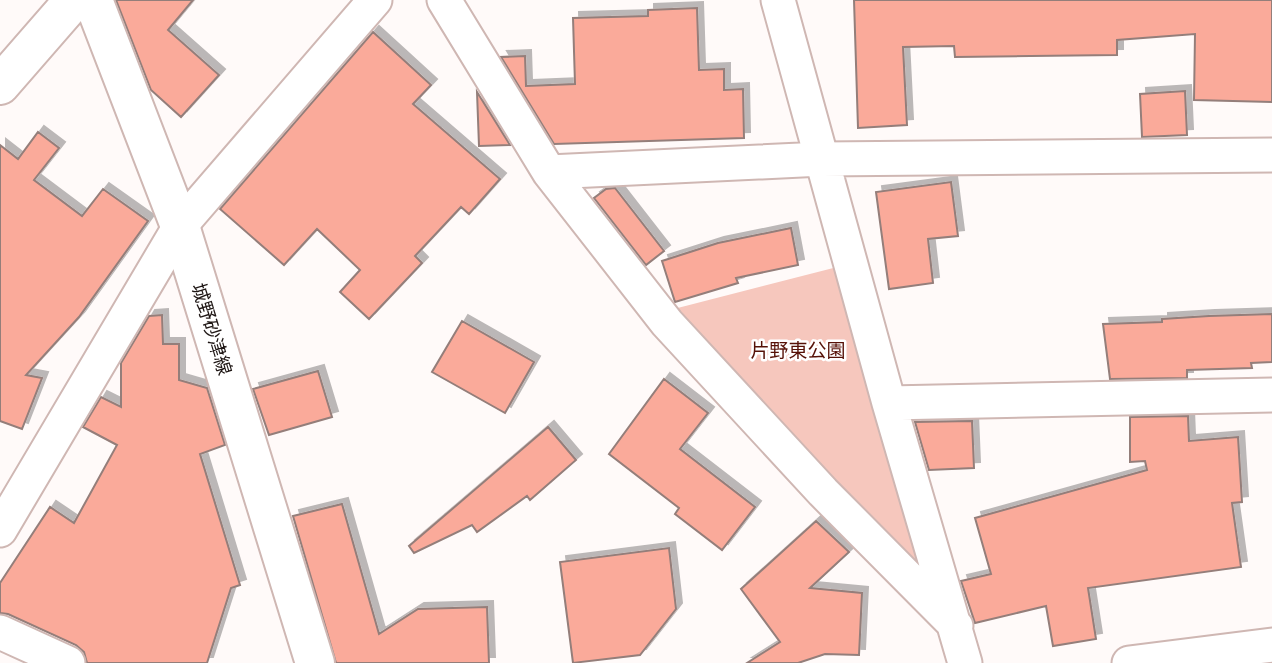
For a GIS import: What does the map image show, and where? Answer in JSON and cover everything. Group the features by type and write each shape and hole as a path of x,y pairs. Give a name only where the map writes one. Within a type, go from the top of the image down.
{"main road":[{"path":"0,85 74,0"},
{"name":"城野砂津線","path":"93,0 180,226 315,663"}],"street":[{"path":"0,530 180,226 375,0"},
{"path":"444,0 549,172 667,323 823,492 956,626"},
{"path":"778,0 889,403 965,663"},
{"path":"549,172 822,159 1272,155"},
{"path":"889,403 1272,395"},
{"path":"0,632 68,663"},
{"path":"1129,663 1272,645"}],"green space":[{"name":"片野東公園","path":"845,265 947,613 666,311"}],"building":[{"path":"116,0 193,0 168,30 219,75 181,117 151,90"},
{"path":"854,0 1272,0 1272,102 1194,100 1195,34 1117,40 1117,55 955,57 954,46 903,47 907,125 858,128"},
{"path":"697,8 699,70 724,69 724,90 743,89 744,138 554,144 501,57 525,56 526,86 575,84 573,18 648,16 648,10"},
{"path":"373,32 431,85 413,104 500,179 469,214 461,207 415,256 422,263 369,319 340,292 360,270 317,229 284,265 220,209"},
{"path":"1185,91 1187,135 1142,137 1140,94"},
{"path":"477,92 510,145 479,146"},
{"path":"38,132 59,148 34,180 82,216 103,189 148,221 79,317 26,375 42,378 22,429 0,421 0,145 18,159"},
{"path":"951,182 958,236 928,239 933,283 889,289 876,192"},
{"path":"615,188 664,251 646,265 594,198 606,189"},
{"path":"791,228 798,265 736,278 738,283 675,302 662,261 718,243"},
{"path":"1272,314 1272,362 1251,363 1252,368 1187,370 1187,378 1110,379 1103,324"},
{"path":"162,315 163,344 179,344 179,380 207,388 225,445 200,454 240,585 231,588 207,663 87,663 84,652 76,645 8,614 0,613 0,583 50,507 74,523 117,445 83,427 101,397 121,407 121,363 149,316"},
{"path":"462,321 534,362 505,413 432,372"},
{"path":"318,371 332,417 269,435 253,389"},
{"path":"664,379 708,413 680,449 755,507 722,550 675,514 679,508 609,454"},
{"path":"1188,416 1189,441 1238,437 1242,502 1232,503 1241,567 1088,588 1096,639 1053,646 1046,606 975,623 961,581 991,574 975,518 1147,470 1145,461 1130,462 1130,417"},
{"path":"972,421 974,468 929,470 915,422"},
{"path":"548,427 576,460 530,500 527,496 477,532 472,525 414,553 409,546"},
{"path":"342,504 379,634 418,609 487,607 489,663 336,663 293,516"},
{"path":"816,521 849,552 810,588 862,593 859,655 825,654 798,663 747,663 780,642 741,589"},
{"path":"669,548 676,609 640,655 573,663 560,562"}]}
